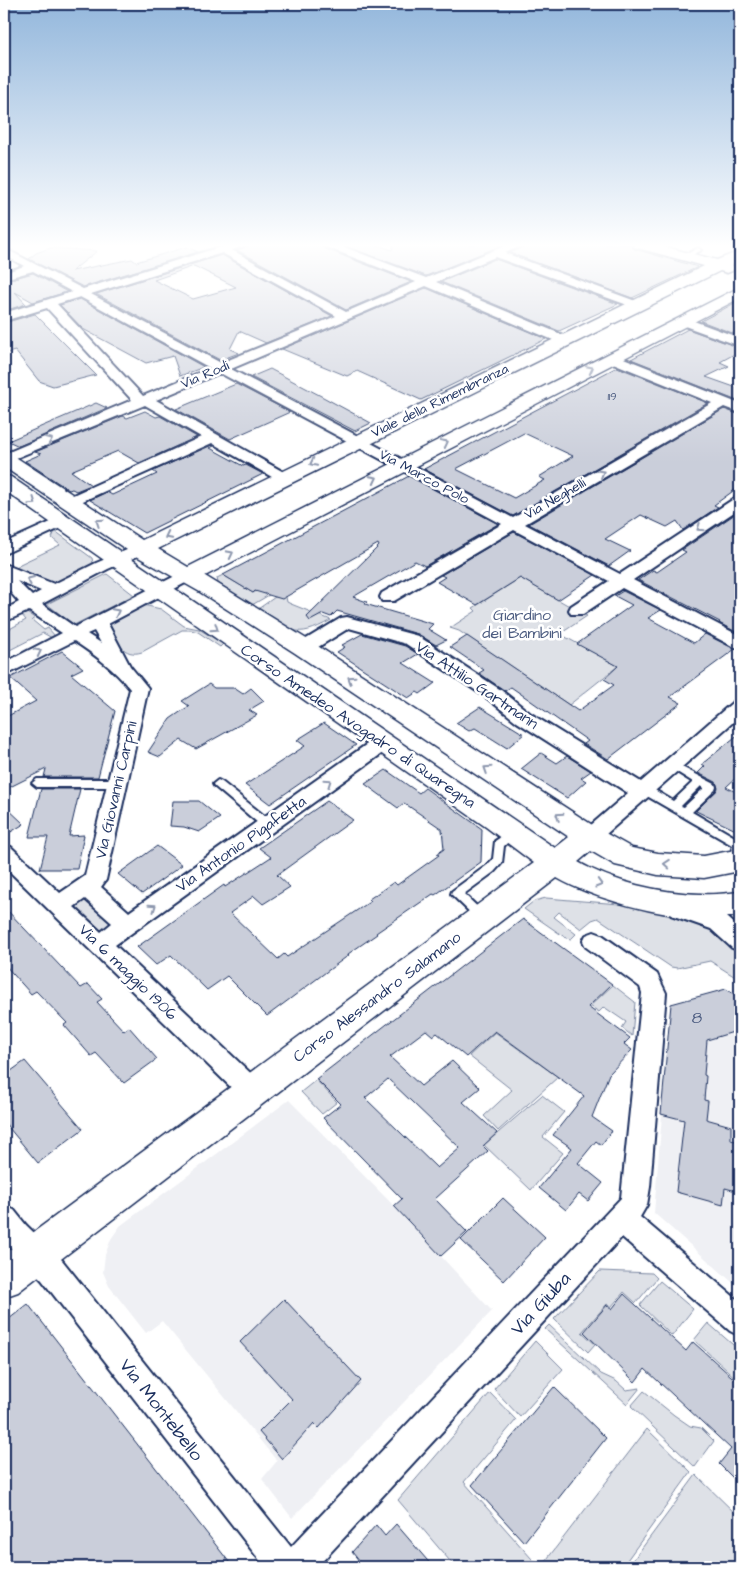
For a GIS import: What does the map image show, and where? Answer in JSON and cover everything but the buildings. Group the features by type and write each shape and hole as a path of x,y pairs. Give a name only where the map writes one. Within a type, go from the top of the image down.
{"street":[{"path":"63,317 144,401 213,437 284,478"},
{"name":"Via Marco Polo","path":"128,317 357,442 740,643"},
{"name":"Via Rodi","path":"4,459 342,317"},
{"path":"510,317 564,340"},
{"name":"Viale della Rimembranza","path":"140,549 611,317"},
{"path":"4,670 692,317"},
{"path":"683,322 740,342"},
{"path":"612,358 740,408"},
{"name":"Via Neghelli","path":"388,597 723,402"},
{"path":"4,548 66,512 213,437"},
{"path":"4,459 66,512"},
{"path":"4,482 66,512"},
{"path":"577,610 740,501"},
{"name":"Corso Amedeo Avogadro di Quaregna","path":"66,512 140,549 208,587 304,648 590,837 626,857 658,864 704,867 740,849"},
{"name":"Corso Amedeo Avogadro di Quaregna","path":"66,512 116,560 384,742 555,864 587,881 651,899 701,906 740,904"},
{"path":"4,617 140,549"},
{"path":"4,569 55,592"},
{"path":"4,575 30,604 124,669"},
{"path":"98,622 124,669"},
{"name":"Via Attilio Gartmann","path":"304,648 347,622 412,640 494,694 524,718 643,791"},
{"name":"Via Giovanni Carpini","path":"59,906 95,880 139,688 124,669"},
{"name":"Corso Alessandro Salamano","path":"4,1278 590,837 740,706"},
{"name":"Via Antonio Pigafetta","path":"99,945 384,742"},
{"name":"Via 6 maggio 1906","path":"4,852 252,1091"},
{"path":"86,887 128,924"},
{"path":"651,899 719,923 740,942"},
{"name":"Via Giuba","path":"295,1567 633,1205 637,1186 654,993 649,981 594,942"},
{"path":"621,1218 740,1322"},
{"name":"Via Montebello","path":"4,1219 52,1270 286,1567"}],"lane":[{"path":"672,765 711,787 684,813"},
{"path":"674,807 700,782"},
{"path":"37,783 118,783"},
{"path":"218,784 268,825"},
{"path":"643,791 674,807 740,849"},
{"path":"483,918 456,894 490,869 498,860 499,844 513,833"}],"shaded area":[{"path":"726,989 740,998 740,1289 654,1213 671,1004"},
{"path":"289,1100 394,1206 492,1311 292,1518 262,1479 277,1461 162,1321 146,1333 109,1286 103,1272 105,1255 111,1239 120,1226"}],"green space":[{"path":"55,531 92,558 93,563 90,569 54,584 19,572 17,568 20,564 60,545 52,538"},
{"path":"107,574 134,595 74,625 47,604"},
{"path":"223,575 253,593 267,585 269,595 252,605 218,583 217,578"},
{"name":"Giardino dei Bambini","path":"520,578 587,616 560,634 618,666 569,705 459,631 450,628 476,611 473,608"},
{"path":"275,597 286,597 287,602 331,620 309,630 293,630 258,609"},
{"path":"143,605 161,609 184,626 199,629 223,644 220,647 198,632 182,630 142,652 130,653 121,647 108,627 110,623"},
{"path":"25,612 35,618 32,620 44,630 48,628 55,636 52,638 43,633 4,653 4,632 26,620 21,614"},
{"path":"546,898 656,907 704,922 735,947 740,954 740,980 710,961 677,968 671,967 598,918 592,920 581,929 559,912 554,917 576,934 571,939 566,938 524,909 534,901"},
{"path":"85,900 111,924 102,931 76,906"},
{"path":"613,985 635,1002 632,1036 622,1028 626,1022 604,1007 599,1012 590,1006"},
{"path":"495,1032 558,1077 498,1131 484,1116 512,1090 469,1056"},
{"path":"316,1080 337,1102 322,1114 301,1092"},
{"path":"542,1095 564,1112 543,1137 563,1153 531,1190 484,1145"},
{"path":"600,1271 652,1273 657,1278 636,1303 624,1292 611,1307 607,1304 582,1332 595,1344 588,1352 554,1319"},
{"path":"660,1281 693,1309 672,1336 640,1305"},
{"path":"708,1323 740,1351 740,1382 694,1340"},
{"path":"549,1325 601,1374 616,1381 626,1390 640,1388 627,1404 545,1329"},
{"path":"535,1341 563,1369 520,1417 494,1389"},
{"path":"644,1391 690,1426 701,1428 714,1441 695,1467 631,1406"},
{"path":"490,1393 516,1420 464,1482 539,1567 455,1567 398,1500"},
{"path":"647,1429 691,1472 622,1567 541,1567"},
{"path":"696,1475 740,1518 740,1567 628,1567"}]}
